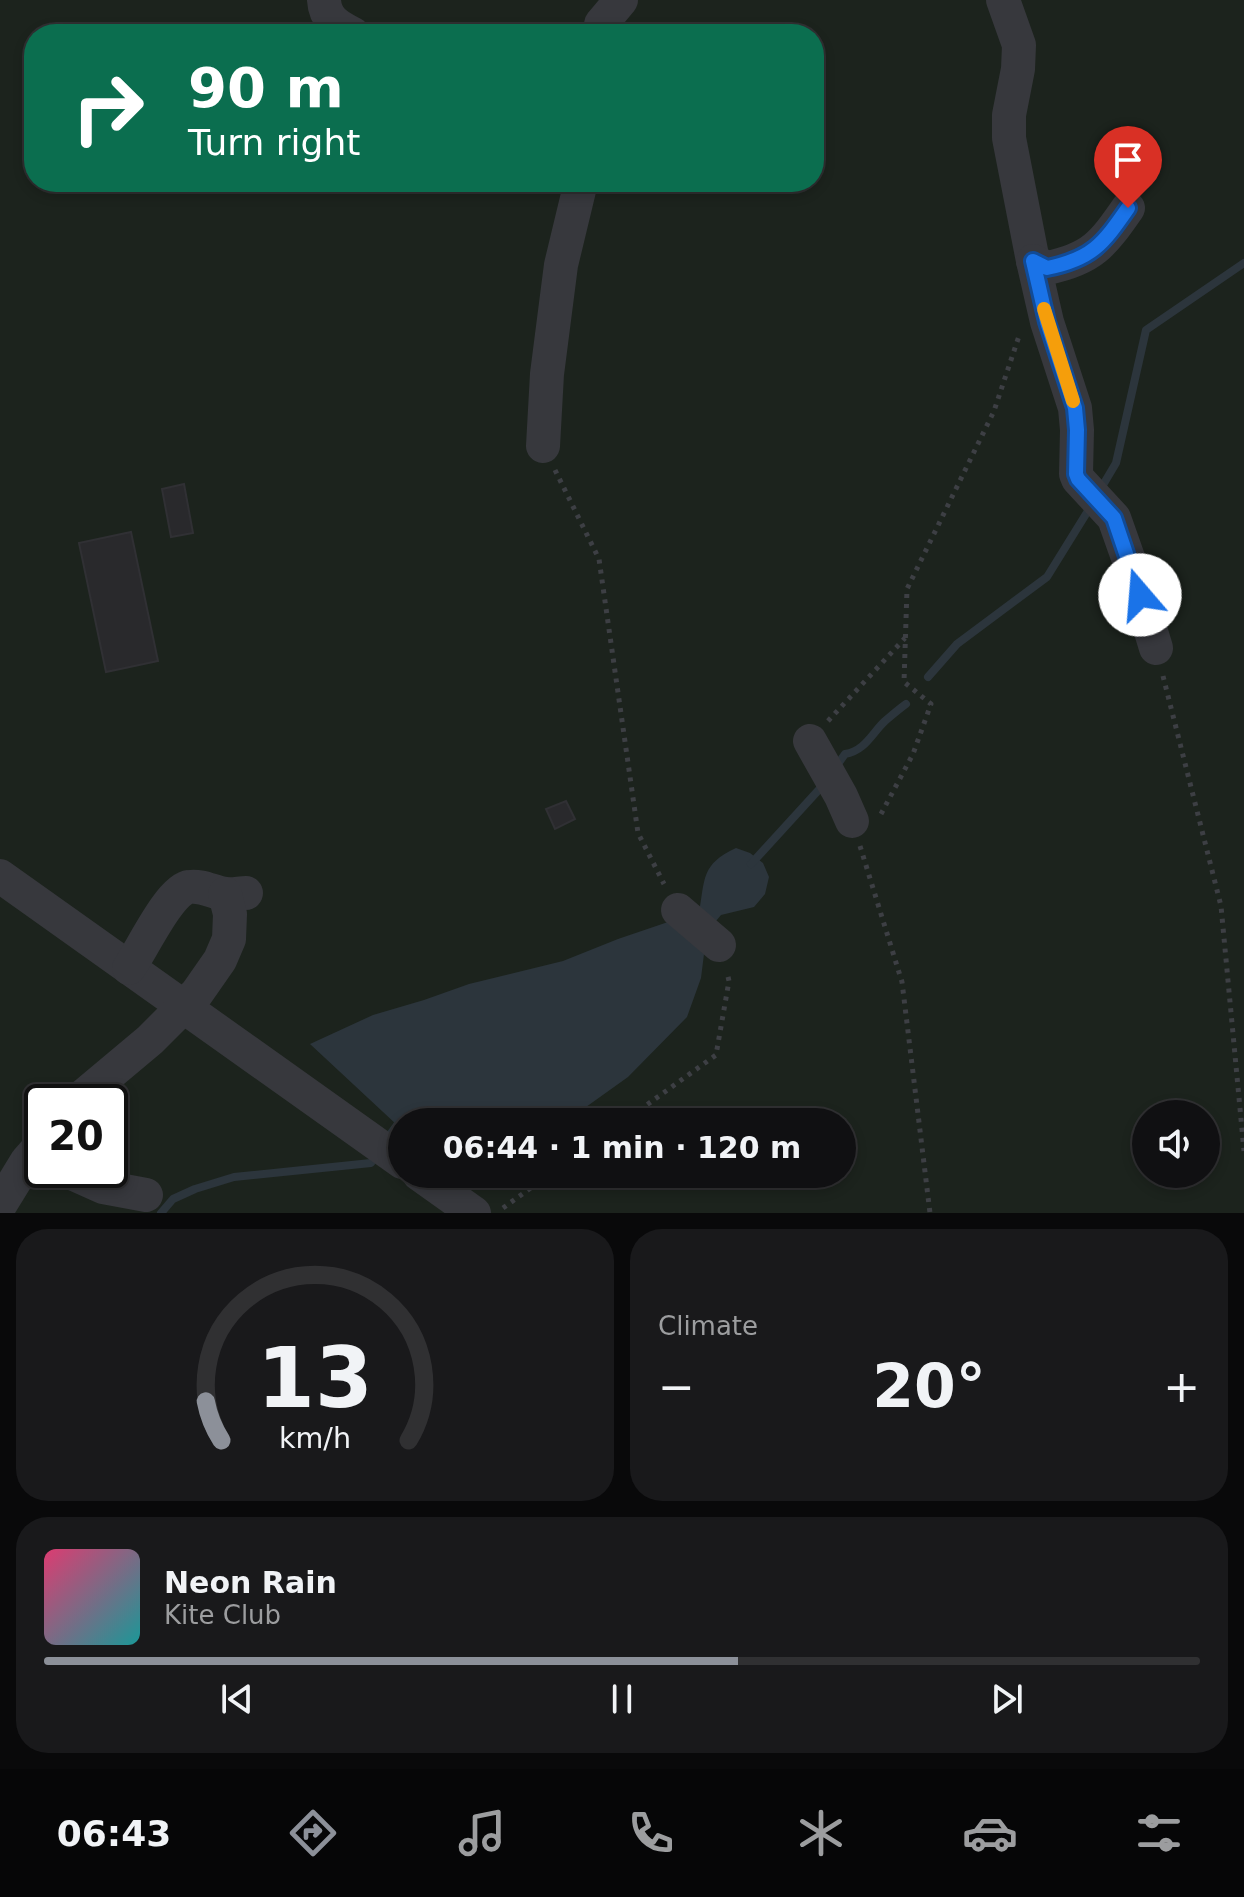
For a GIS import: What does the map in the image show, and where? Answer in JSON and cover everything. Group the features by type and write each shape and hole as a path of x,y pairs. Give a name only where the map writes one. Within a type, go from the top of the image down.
{"lane":[{"path":"324,0 324,10 334,24"},
{"path":"601,24 621,0"},
{"path":"1003,0 1019,45 1018,69 1009,115 1009,138 1047,322 1075,408 1076,474 1114,518 1156,648"},
{"path":"543,446 547,374 561,265 579,192"},
{"path":"1033,261 1047,268 1083,257 1100,245 1128,208"},
{"path":"814,746 860,825"},
{"path":"0,876 388,1152"},
{"path":"97,1084 150,1040 197,993 220,960 229,939 235,894 186,887 175,895 129,968"},
{"path":"678,910 719,945"},
{"path":"0,1205 24,1173"},
{"path":"108,1188 146,1195"},
{"path":"439,1188 474,1213"}],"path":[{"path":"930,1213 902,982 860,825 913,754 931,704 904,682 907,589 994,411 1022,328"},
{"path":"543,446 599,559 638,833 678,910"},
{"path":"814,746 906,637"},
{"path":"1156,648 1221,906 1244,1151"},
{"path":"642,1108 716,1055 729,981 719,945"},
{"path":"496,1213 531,1188"}],"shaded area":[{"path":"0,0 1244,0 1244,1213 0,1213"},
{"path":"736,848 750,853 763,863 769,877 765,894 754,907 721,915 711,927 699,913 704,882 716,860"},
{"path":"668,922 704,954 701,978 687,1017 628,1077 585,1108 388,1108 388,1117 310,1044 373,1015 469,984 563,961"}],"building":[{"path":"184,484 193,533 171,537 162,489"},
{"path":"131,532 158,661 106,672 79,543"},
{"path":"566,801 575,819 555,829 546,809"}],"waterway":[{"path":"1100,490 1116,463 1146,330 1244,263"},
{"path":"928,677 957,644 1047,577 1091,506"},
{"path":"835,768 845,754 863,745 906,704"},
{"path":"751,864 825,783"},
{"path":"161,1213 173,1199 234,1177 371,1163 376,1155"}],"slow traffic":[{"path":"1044,309 1073,401"}],"route":[{"path":"1128,208 1100,245 1083,257 1047,268 1033,261 1047,322 1075,408 1076,474 1114,518 1140,595"}]}
